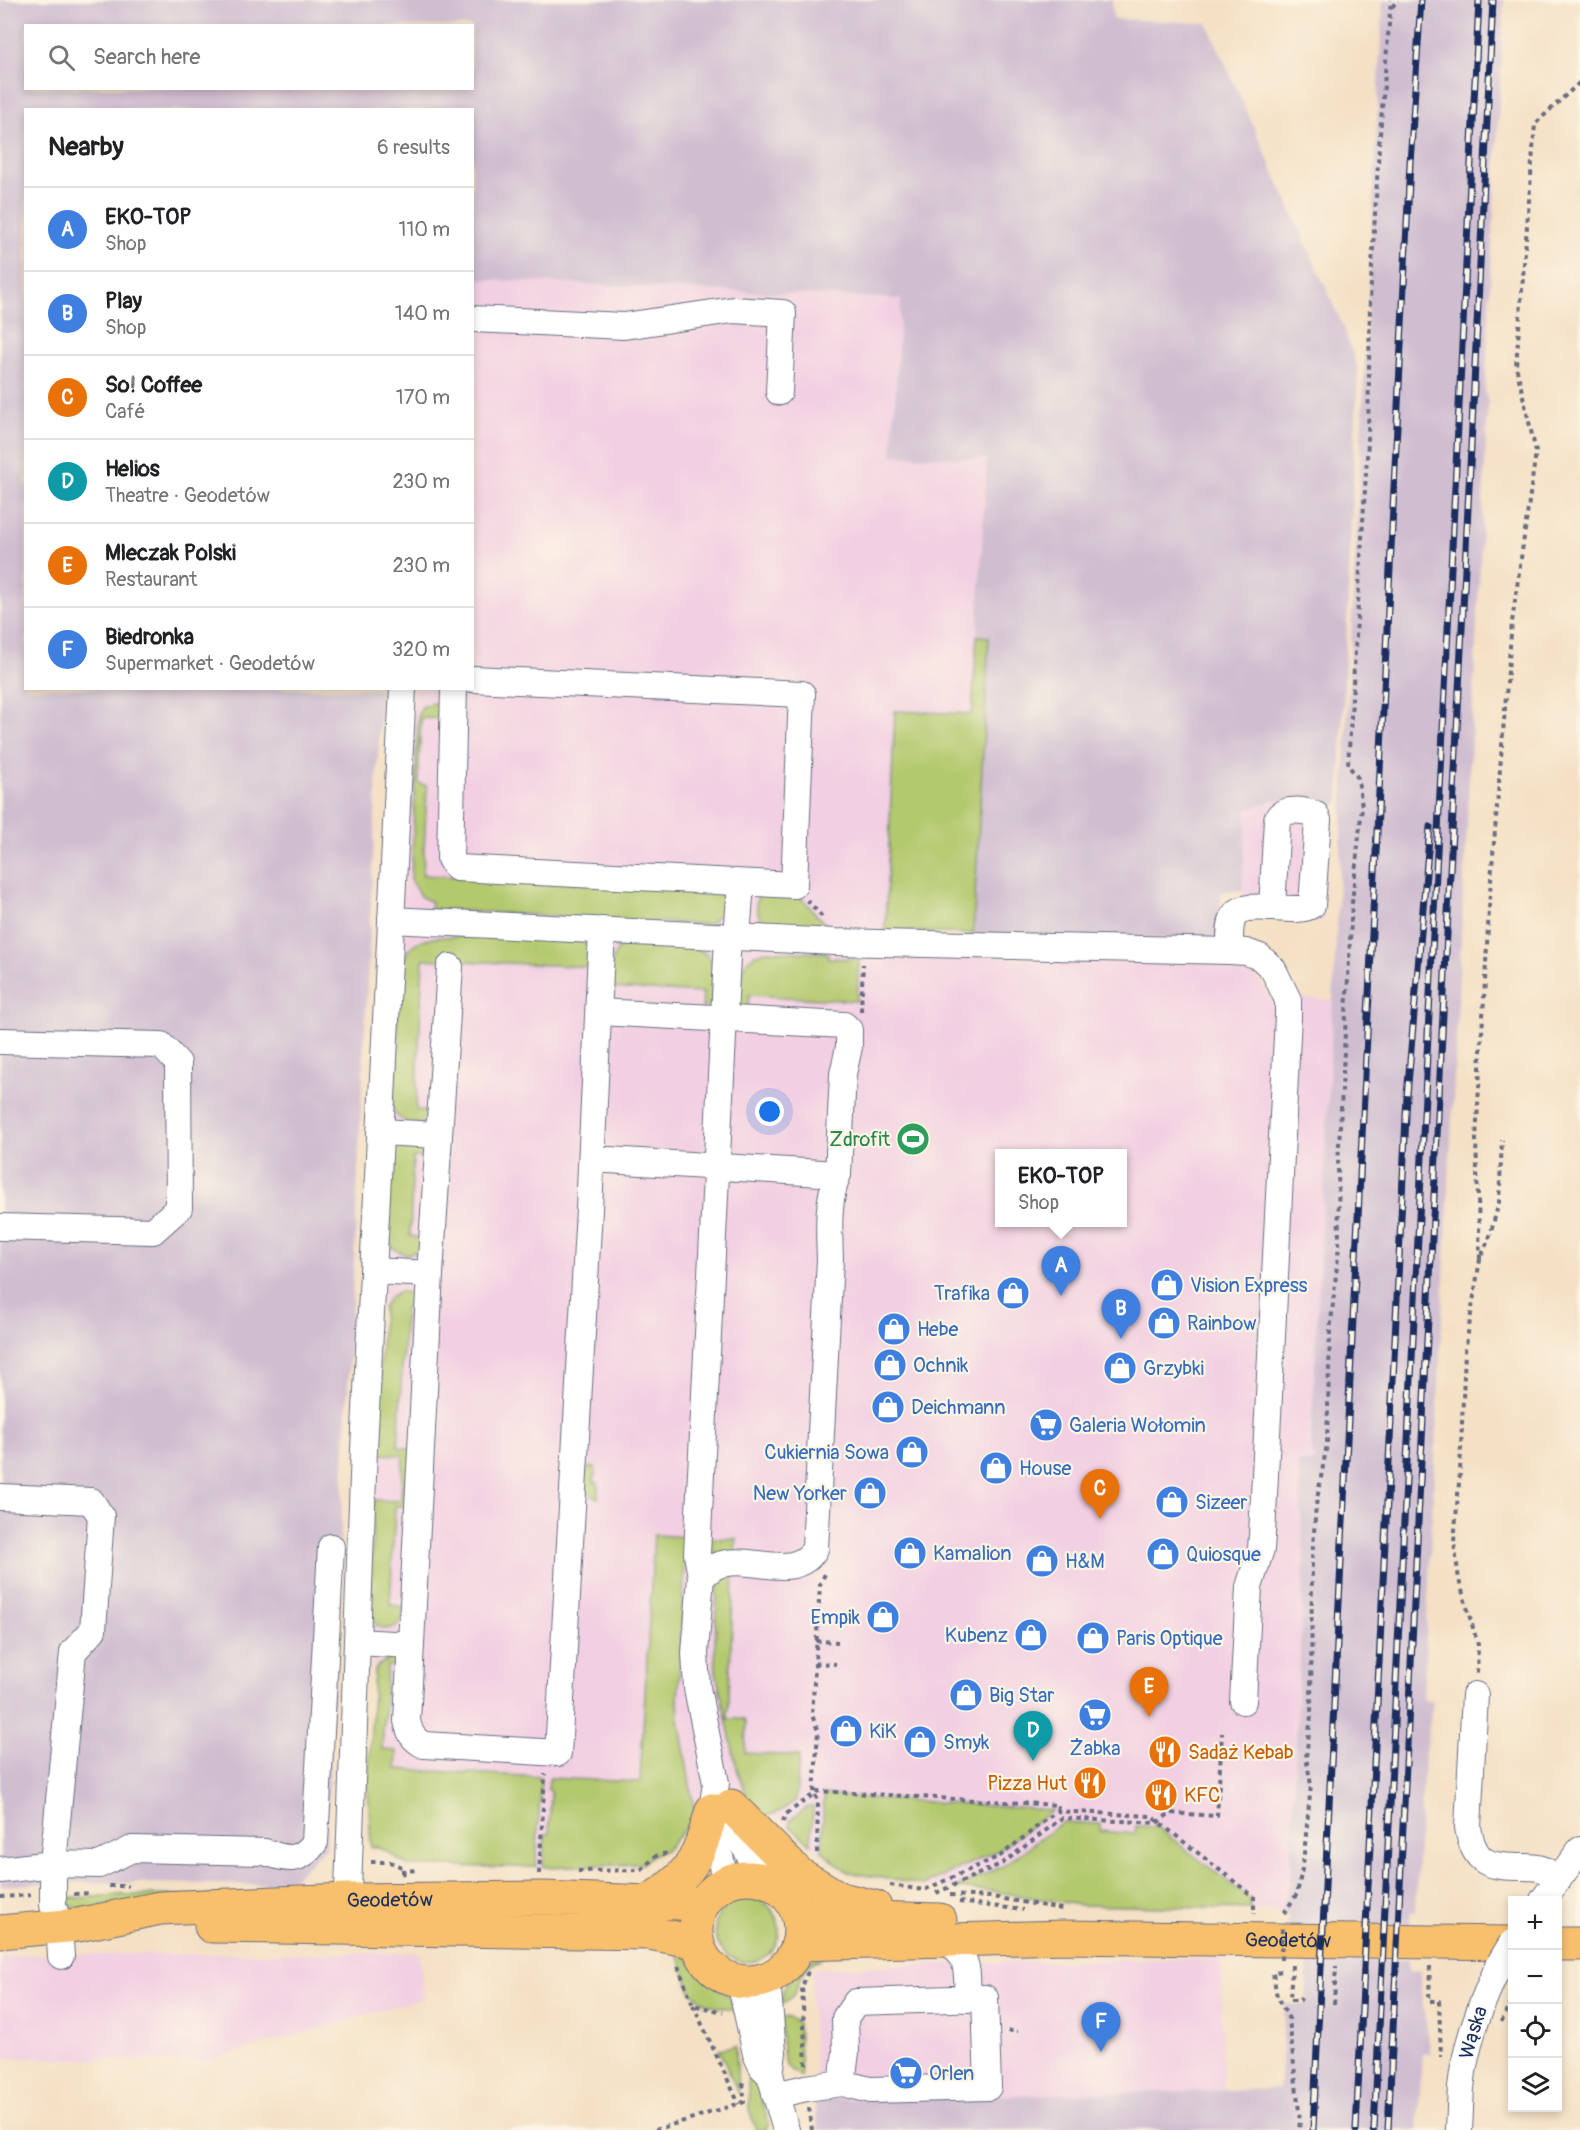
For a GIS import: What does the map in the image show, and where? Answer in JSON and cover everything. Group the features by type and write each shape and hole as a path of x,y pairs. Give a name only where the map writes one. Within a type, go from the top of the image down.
{"main road":[{"path":"649,1901 665,1891 689,1869 702,1846 738,1810 799,1874 841,1899 922,1904"},
{"path":"744,1878 763,1880 785,1893 793,1904 801,1943 783,1968 754,1980 724,1976 710,1965 700,1951 696,1923 714,1893 744,1878"},
{"name":"Geodetów","path":"0,1932 66,1936 543,1898 649,1901 714,1893"},
{"name":"Geodetów","path":"801,1943 922,1904 981,1923 1067,1923 1508,1950"},
{"name":"Geodetów","path":"347,1914 648,1933 697,1942"},
{"name":"Geodetów","path":"801,1943 945,1939 1067,1923"},
{"path":"1562,1944 1580,1944"}],"street":[{"path":"474,319 624,326 734,310 783,314 779,392"},
{"path":"454,690 450,860 457,868 794,885 802,694 474,679"},
{"path":"347,1914 373,1271 403,690"},
{"path":"741,883 725,1019 697,1554 701,1577 695,1653 697,1688 738,1810 740,1838 763,1880"},
{"path":"1230,951 1232,919 1238,910 1272,908"},
{"path":"391,920 835,942 1230,951 1246,952 1260,957 1273,969 1288,1000 1262,1535 1261,1549 1249,1587 1243,1701"},
{"path":"450,967 430,1274 407,1721 414,1740 424,1745 558,1753 592,1159 602,930"},
{"path":"599,1012 844,1025 849,1030 849,1047 843,1074 838,1174 832,1188 829,1230 830,1259 815,1549 809,1557 790,1567 737,1563 716,1566 701,1577"},
{"path":"0,1041 161,1045 178,1063 179,1208 153,1231 0,1227"},
{"path":"380,1132 438,1135"},
{"path":"592,1159 838,1174"},
{"path":"373,1271 430,1274"},
{"path":"0,1497 91,1501 100,1516 93,1630 73,1652 53,1864 53,1905 66,1936"},
{"path":"0,1870 53,1864 99,1865 132,1849 265,1852 284,1859 298,1857 309,1851 315,1842 331,1547"},
{"path":"357,1642 411,1645"},
{"path":"1475,1695 1468,1827 1470,1842 1476,1854 1487,1864 1497,1867 1540,1868 1567,1878"},
{"path":"714,1893 738,1810"},
{"path":"1547,1896 1567,1878 1580,1850"},
{"path":"945,1939 959,1950 964,1958 968,1999"},
{"name":"Wąska","path":"1459,2130 1461,2086 1469,2044 1477,2016 1508,1950"},
{"path":"754,1980 756,2054 773,2085 786,2130"},
{"path":"773,2085 806,2088 842,2083 870,2090 988,2087 985,1998 856,2002 845,2018 846,2052 842,2083"}],"path":[{"path":"1291,1981 1281,1971 1282,1916 1297,1894 1303,1864 1311,1785 1306,1757 1311,1716 1312,1560 1316,1505 1327,1444 1329,1332 1339,1246 1338,1164 1352,903 1362,807 1358,778 1348,765 1368,441 1371,288 1379,146 1391,0"},
{"path":"1391,7 1398,0"},
{"path":"1475,1695 1479,1644 1459,1580 1454,1542 1461,1471 1465,1351 1480,1258 1476,1140 1490,892 1512,622 1536,452 1516,366 1535,124 1580,82"},
{"path":"794,885 828,923"},
{"path":"1480,1258 1490,1236 1499,1202 1503,1140"},
{"path":"816,1641 838,1642"},
{"path":"815,1663 836,1664"},
{"path":"539,1878 546,1753"},
{"path":"816,1855 818,1800 814,1794 818,1791 1058,1805 1057,1811"},
{"path":"922,1904 1000,1856 1057,1811 1151,1816 1254,1897 1254,1916 1263,1916"},
{"path":"809,1848 823,1860"},
{"path":"666,1860 672,1852"},
{"path":"402,1870 404,1876 414,1876"},
{"path":"879,1884 922,1904"},
{"path":"0,1897 28,1895"},
{"path":"922,1904 931,1895 992,1897 1067,1923"},
{"path":"801,1943 803,2007"},
{"path":"1292,1956 1290,2000 1301,1998"},
{"path":"1334,2004 1337,1957"},
{"path":"1430,1958 1430,2001 1439,1999 1441,2061"},
{"path":"1281,1971 1273,1973 1277,1997 1289,2019 1300,2121 1299,2130"},
{"path":"693,2005 739,2104"},
{"path":"655,2130 744,2102"}],"shaded area":[{"path":"0,0 1112,0 1113,19 1207,23 1343,326 1358,369 1339,804 1272,800 1247,810 1242,890 1221,892 1219,928 1214,939 973,934 989,638 977,636 987,459 892,455 901,299 474,279 474,108 24,108 24,690 381,690 326,1848 286,1885 63,1882 0,1886"},
{"path":"1383,0 1504,0 1485,393 1488,403 1423,1699 1433,1702 1424,1758 1415,1913 1410,1913 1410,1928 1288,1927 1288,1915 1282,1911 1290,1879 1304,1559 1298,1463 1314,1461 1311,1442"},
{"path":"474,279 901,299 893,455 987,459 972,714 895,711 884,954 1225,963 1239,966 1251,973 1262,984 1269,996 1333,1000 1311,1442 1314,1461 1298,1463 1304,1559 1290,1879 1282,1911 1081,1906 991,1892 923,1886 847,1873 773,1814 758,1819 687,1826 666,1850 653,1855 642,1865 635,1866 543,1868 409,1866 379,1848 371,1848 368,1787 374,1672 367,1609 413,690 474,690"},
{"path":"1272,800 1329,803 1323,921 1249,918 1242,890 1247,810"},
{"path":"419,1953 424,1998 206,2061 0,2058 0,1957"},
{"path":"1221,1959 1223,2091 817,2100 811,2009 813,1969 951,1963"},
{"path":"1308,1960 1340,1961 1340,1964 1351,1965 1352,1960 1408,1960 1408,1972 1421,1971 1420,1985 1431,2054 1422,2054 1418,2130 818,2130 814,2101 817,2100 1279,2089 1285,2004 1306,2005"}],"green space":[{"path":"977,636 989,637 973,934 885,931 895,711 972,714"},
{"path":"430,703 444,705 445,719 421,718 418,783 427,786 423,875 714,890 724,897 722,910 712,920 712,925 430,909 431,902 420,896 411,880 418,715 422,707"},
{"path":"758,895 799,895 830,930 771,928 758,914"},
{"path":"451,936 492,936 583,942 590,948 591,967 423,959 416,1110 432,1112 429,1119 424,1122 413,1123 403,1120 398,1117 392,1107 401,965 409,949 420,941"},
{"path":"628,943 695,947 706,954 714,966 713,1005 702,1008 703,993 611,988 612,961 617,950"},
{"path":"767,951 828,953 828,958 859,959 857,1001 749,995 748,1010 742,1009 737,1002 742,970 751,958"},
{"path":"400,1145 422,1147 429,1158 413,1157 410,1236 421,1238 422,1247 414,1253 403,1254 394,1249 387,1240 390,1158 396,1147"},
{"path":"398,1292 413,1295 421,1308 405,1308 398,1447 413,1449 410,1506 395,1506 390,1605 404,1607 403,1620 394,1627 385,1628 376,1625 369,1616 374,1500 401,1501 403,1455 376,1454 383,1309 389,1298"},
{"path":"595,1467 594,1482 598,1483 598,1498 587,1490 586,1486 586,1469"},
{"path":"654,1535 686,1537 678,1699 695,1826 687,1826 666,1850 652,1855 642,1864 543,1867 545,1834 549,1834 551,1790 548,1790 549,1778 640,1782"},
{"path":"709,1538 736,1539 735,1554 717,1553 709,1548"},
{"path":"734,1573 728,1719 744,1719 746,1724 745,1753 799,1756 796,1800 781,1811 758,1819 737,1769 716,1672 717,1589 723,1578"},
{"path":"390,1658 400,1660 402,1665 387,1666 382,1750 397,1751 396,1769 541,1777 536,1867 409,1866 379,1847 371,1847 368,1787 374,1672 377,1666"},
{"path":"824,1795 1053,1810 999,1850 923,1885 848,1872 822,1851"},
{"path":"808,1807 813,1807 811,1844 790,1827 790,1820"},
{"path":"1063,1822 1100,1824 1100,1831 1135,1834 1136,1826 1157,1827 1250,1899 1250,1909 1081,1905 956,1888 1003,1866"},
{"path":"118,1895 249,1896 77,1909 70,1906 64,1899"},
{"path":"741,1898 753,1898 770,1907 777,1918 779,1930 777,1942 770,1953 753,1962 741,1962 729,1957 720,1948 715,1936 715,1924 720,1912 729,1903"},
{"path":"684,1953 701,1975 728,1996 735,2010 707,2004 691,1992 678,1955"},
{"path":"815,1958 820,1959 805,1969 794,1994 782,2003 784,1989 792,1976"},
{"path":"789,2017 798,2023 801,2077 786,2066 784,2061 780,2018"},
{"path":"736,2046 738,2093 719,2049"},
{"path":"747,2049 769,2125 765,2130 756,2130 749,2109"}],"railway":[{"path":"1313,2130 1410,163 1421,0"},
{"path":"1374,2130 1479,0"},
{"path":"1388,2130 1493,0"},
{"path":"1356,2130 1407,1096 1430,827"}],"place":[{"name":"Zdrofit","path":"913,1139"},
{"name":"Vision Express","path":"1167,1285"},
{"name":"Trafika","path":"1013,1293"},
{"name":"EKO-TOP","path":"1061,1296"},
{"name":"Rainbow","path":"1164,1323"},
{"name":"Hebe","path":"894,1329"},
{"name":"Play","path":"1121,1339"},
{"name":"Ochnik","path":"890,1365"},
{"name":"Grzybki","path":"1120,1368"},
{"name":"Deichmann","path":"888,1407"},
{"name":"Galeria Wołomin","path":"1046,1425"},
{"name":"Cukiernia Sowa","path":"912,1452"},
{"name":"House","path":"996,1468"},
{"name":"New Yorker","path":"870,1493"},
{"name":"Sizeer","path":"1172,1502"},
{"name":"So! Coffee","path":"1100,1519"},
{"name":"Kamalion","path":"910,1553"},
{"name":"Quiosque","path":"1163,1554"},
{"name":"H&M","path":"1042,1561"},
{"name":"Empik","path":"883,1617"},
{"name":"Kubenz","path":"1031,1635"},
{"name":"Paris Optique","path":"1093,1638"},
{"name":"Big Star","path":"966,1695"},
{"name":"Żabka","path":"1095,1715"},
{"name":"Mleczak Polski","path":"1149,1717"},
{"name":"KiK","path":"846,1731"},
{"name":"Smyk","path":"920,1742"},
{"name":"Sadaż Kebab","path":"1165,1752"},
{"name":"Helios","path":"1033,1761"},
{"name":"Pizza Hut","path":"1090,1783"},
{"name":"KFC","path":"1161,1795"},
{"name":"Biedronka","path":"1101,2052"},
{"name":"Orlen","path":"906,2073"}]}
